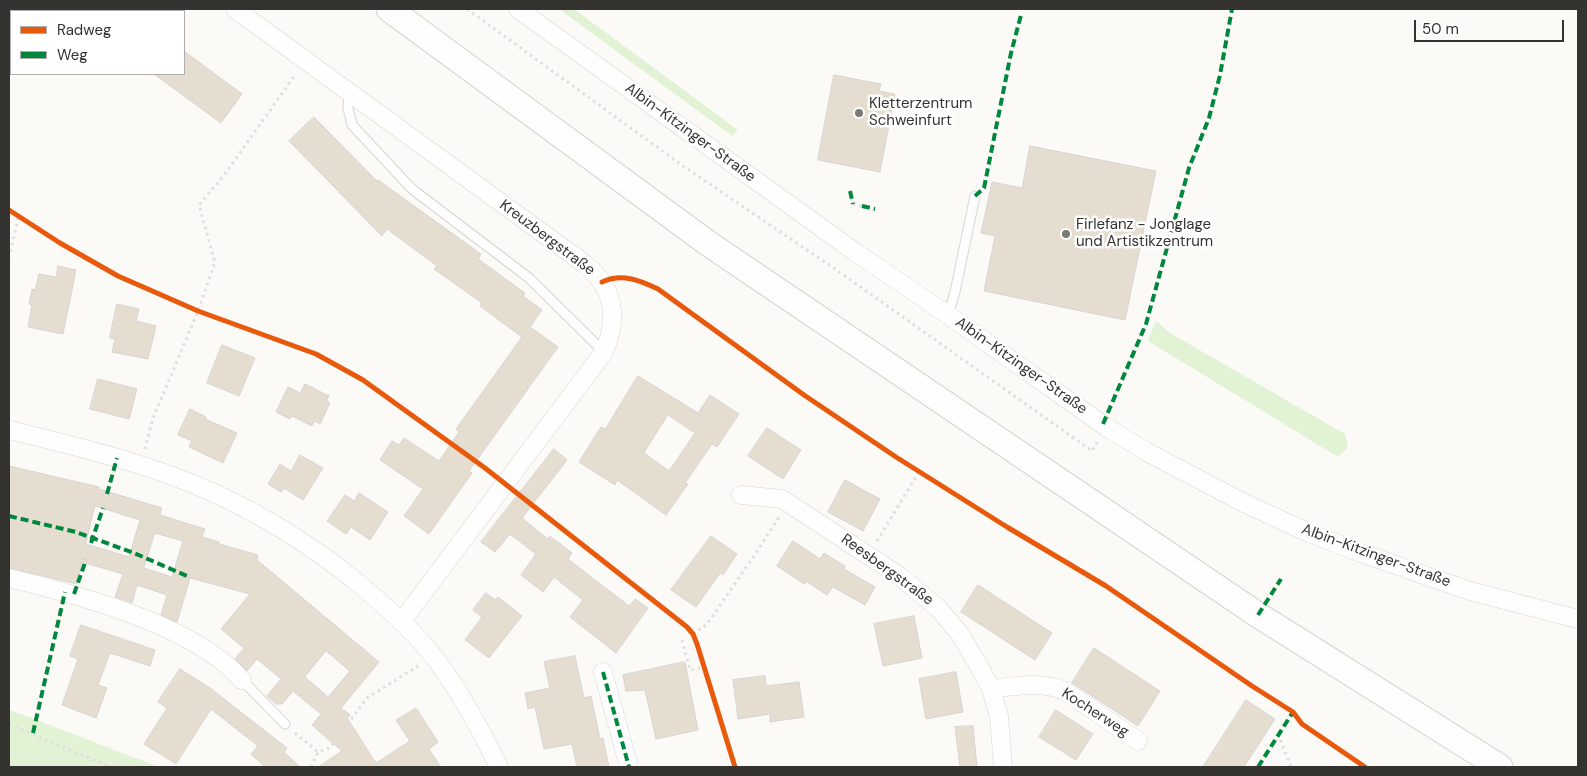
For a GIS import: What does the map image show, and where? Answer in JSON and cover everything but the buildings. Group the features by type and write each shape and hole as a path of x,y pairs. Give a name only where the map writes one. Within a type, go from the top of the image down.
{"main road":[{"path":"390,10 709,244 1258,615 1500,767"}],"street":[{"name":"Kreuzbergstraße","path":"235,9 595,272 609,294 612,308 612,325 610,340 604,352 504,482 402,621"},
{"name":"Albin-Kitzinger-Straße","path":"518,9 803,216 948,315 1106,427 1147,452 1242,502 1316,536 1470,591 1578,619"},
{"path":"9,430 117,458 213,493 269,522 314,550 358,583 402,621 433,656 476,721 499,767"},
{"name":"Reesbergstraße","path":"741,495 782,499 788,502 898,575 938,608 960,634 991,689 999,716 1003,767"},
{"path":"9,578 74,594 134,615 201,647 231,668 242,680"},
{"path":"603,672 629,767"},
{"name":"Kocherweg","path":"991,689 1040,685 1054,687 1065,692 1138,741"}],"lane":[{"path":"349,92 348,108 352,125 412,189 529,278 604,352"},
{"path":"948,315 955,292 975,196"},
{"path":"242,680 285,724"}],"path":[{"path":"467,9 683,166 838,271 1092,451 1106,427"},
{"path":"149,436 152,418 198,311 215,262 199,205 225,174 306,60"},
{"path":"853,204 862,206"},
{"path":"9,258 19,215"},
{"path":"868,554 919,472"},
{"path":"103,508 107,494"},
{"path":"693,634 708,624 788,502"},
{"path":"86,560 91,544"},
{"path":"682,640 690,670 703,667"},
{"path":"311,767 318,752 330,748 367,698 433,656"},
{"path":"9,724 110,767"},
{"path":"285,724 318,752"},
{"path":"1278,734 1291,767"}],"green space":[{"path":"559,9 574,9 738,130 732,136"},
{"path":"1156,321 1170,333 1345,434 1348,447 1338,457 1148,341"},
{"path":"9,710 24,715 159,767 9,767"}],"marked path":[{"path":"1103,424 1146,324 1189,168 1209,118 1220,75 1232,9"},
{"path":"975,196 984,188 1011,53 1021,15"},
{"path":"850,191 853,204"},
{"path":"862,206 875,209"},
{"path":"107,494 117,458"},
{"path":"91,543 103,508"},
{"path":"9,516 76,532 134,553 187,576"},
{"path":"74,594 86,560"},
{"path":"1258,615 1281,579"},
{"path":"33,733 65,592"},
{"path":"603,672 629,767"},
{"path":"1258,767 1293,712"}],"cycle path":[{"path":"9,210 60,243 118,276 198,311 316,354 363,380 485,468 687,627 693,634 735,767"},
{"path":"602,282 609,279 623,278 637,280 658,289 804,395 896,457 1007,527 1106,586 1293,712 1302,724 1365,767"}],"place":[{"name":"Kletterzentrum Schweinfurt","path":"859,113"},
{"name":"Firlefanz - Jonglage und Artistikzentrum","path":"1066,234"}]}
